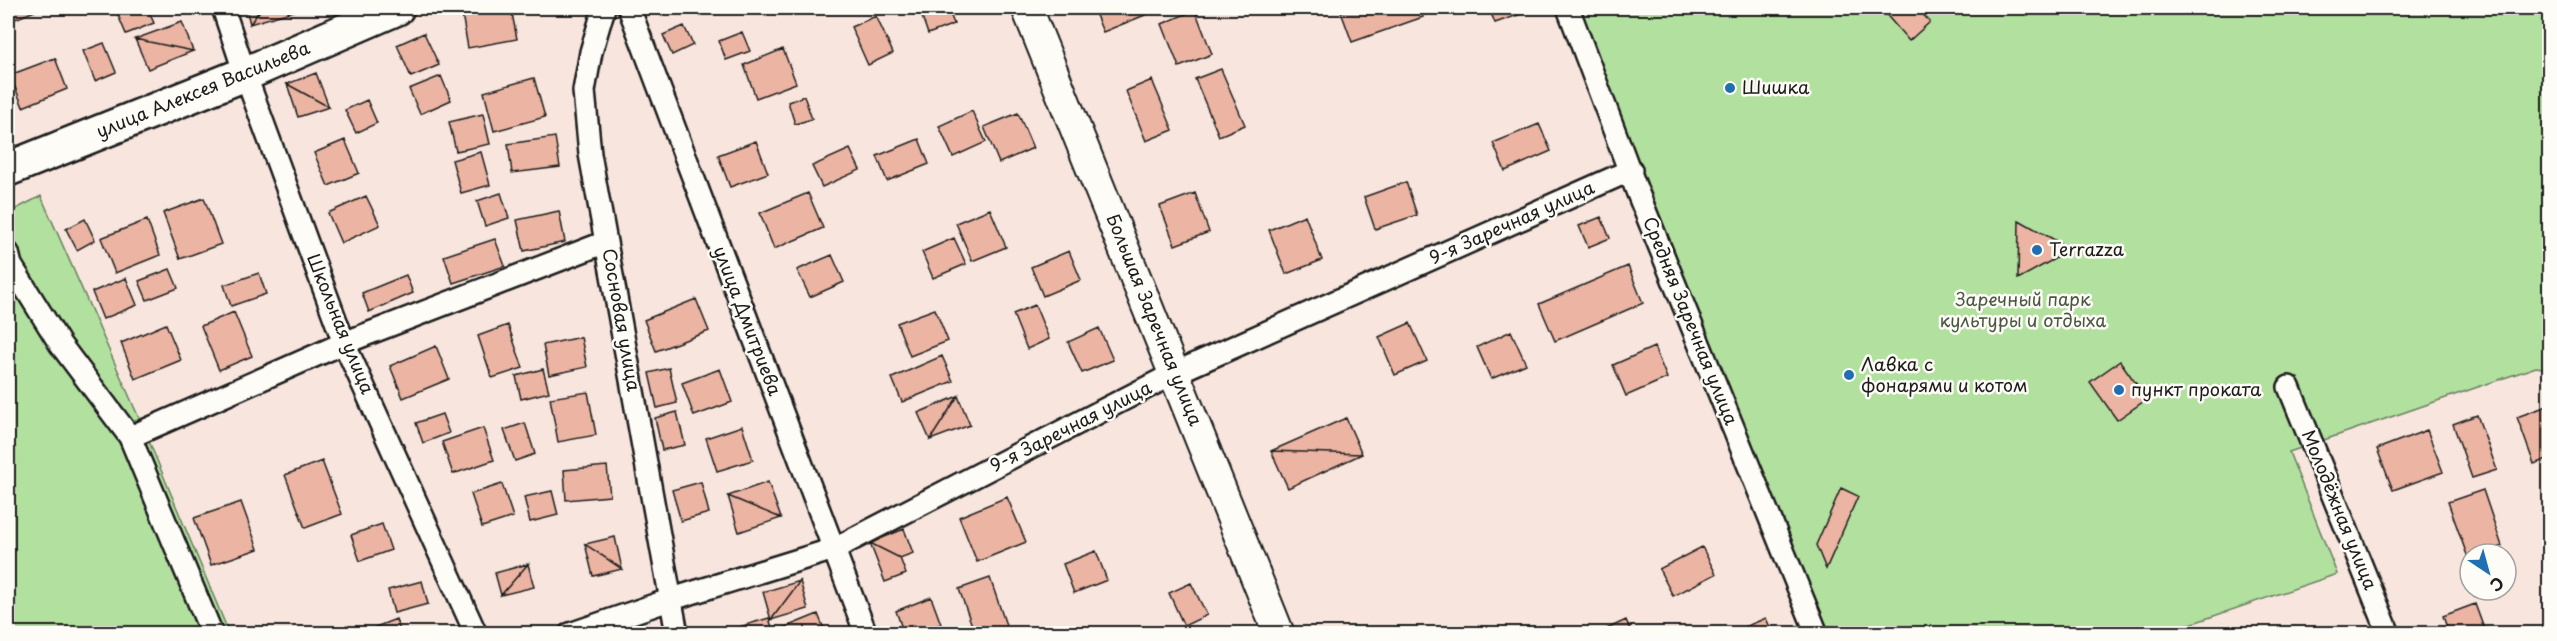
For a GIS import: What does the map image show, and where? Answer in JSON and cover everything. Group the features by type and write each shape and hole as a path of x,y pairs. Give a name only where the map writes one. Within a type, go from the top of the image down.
{"main road":[{"name":"улица Алексея Васильева","path":"8,170 245,74 397,8"}],"street":[{"name":"Школьная улица","path":"223,8 245,74 345,343 476,633"},
{"name":"Сосновая улица","path":"604,8 591,52 584,91 590,154 677,633"},
{"name":"улица Дмитриева","path":"629,8 866,633"},
{"name":"Большая Заречная улица","path":"1027,8 1279,633"},
{"name":"Средняя Заречная улица","path":"1568,8 1817,633"},
{"name":"9-я Заречная улица","path":"570,633 834,549 1175,373 1631,170"},
{"path":"130,437 345,343 606,242"},
{"path":"8,253 11,265 60,344 130,437 212,633"},
{"name":"Молодёжная улица","path":"2289,387 2389,633"}],"green space":[{"name":"Заречный парк культуры и отдыха","path":"1578,8 2549,8 2549,369 2536,367 2289,452 2337,574 2164,633 1825,633"},
{"path":"41,196 146,434 229,633 8,634 8,213"}],"building":[{"path":"8,8 42,8 8,22"},
{"path":"115,8 147,8 154,23 126,34"},
{"path":"246,8 261,8 250,24"},
{"path":"262,8 296,8 297,10 250,24"},
{"path":"511,8 517,39 468,48 462,14"},
{"path":"919,8 948,8 954,24 928,34"},
{"path":"1093,8 1142,8 1145,15 1103,32"},
{"path":"1355,8 1419,8 1423,17 1352,42 1341,12"},
{"path":"1489,8 1519,8 1521,14 1495,23"},
{"path":"1889,8 1917,8 1930,22 1909,41 1884,12"},
{"path":"1195,10 1212,54 1179,67 1162,24"},
{"path":"876,16 893,53 868,65 851,27"},
{"path":"182,22 193,51 135,39"},
{"path":"684,26 693,45 672,55 663,35"},
{"path":"742,32 750,51 726,60 719,41"},
{"path":"424,33 439,65 411,77 397,45"},
{"path":"135,39 193,51 148,69"},
{"path":"104,43 116,72 95,81 83,51"},
{"path":"783,49 796,83 756,98 744,65"},
{"path":"55,58 67,89 23,107 10,75"},
{"path":"1221,69 1245,125 1219,136 1195,79"},
{"path":"316,73 329,107 287,84"},
{"path":"441,76 451,100 420,114 409,89"},
{"path":"534,78 545,117 494,131 484,92"},
{"path":"1152,80 1173,130 1146,141 1126,91"},
{"path":"287,84 329,107 298,117"},
{"path":"804,96 812,119 795,124 788,102"},
{"path":"367,100 377,123 356,133 345,110"},
{"path":"972,111 986,142 953,157 939,126"},
{"path":"1018,113 1033,148 999,163 984,127"},
{"path":"483,114 490,144 456,151 449,122"},
{"path":"1539,124 1551,151 1505,171 1493,143"},
{"path":"555,137 560,167 512,173 508,144"},
{"path":"919,139 929,164 887,181 877,156"},
{"path":"345,140 359,173 328,186 314,153"},
{"path":"756,141 768,173 730,187 718,155"},
{"path":"850,149 860,170 822,187 812,166"},
{"path":"481,152 490,185 461,193 452,160"},
{"path":"1406,182 1417,215 1375,229 1364,197"},
{"path":"501,193 509,218 485,226 477,201"},
{"path":"808,193 823,228 774,249 760,213"},
{"path":"1195,193 1209,232 1175,245 1160,206"},
{"path":"366,196 380,225 341,243 328,213"},
{"path":"204,198 221,244 180,259 163,213"},
{"path":"990,209 1006,247 972,261 956,223"},
{"path":"559,211 565,242 524,251 517,220"},
{"path":"1305,215 1322,260 1286,274 1269,230"},
{"path":"1601,217 1610,238 1588,247 1579,226"},
{"path":"85,219 95,240 77,250 66,229"},
{"path":"147,220 160,255 115,273 101,238"},
{"path":"2019,220 2060,243 2058,257 2018,279"},
{"path":"954,238 966,264 933,278 922,252"},
{"path":"495,239 505,266 453,283 444,256"},
{"path":"1069,251 1081,280 1043,296 1031,267"},
{"path":"832,255 844,282 810,297 797,270"},
{"path":"1628,266 1643,303 1555,341 1539,304"},
{"path":"170,269 178,288 147,300 139,281"},
{"path":"259,273 266,294 231,306 224,285"},
{"path":"406,275 413,293 369,312 362,293"},
{"path":"126,278 137,305 103,319 92,292"},
{"path":"696,299 709,331 656,351 644,320"},
{"path":"1035,305 1049,339 1027,349 1013,314"},
{"path":"935,309 948,341 910,356 897,323"},
{"path":"234,312 252,356 219,370 201,326"},
{"path":"1410,323 1427,361 1395,375 1379,337"},
{"path":"166,324 181,360 135,379 121,343"},
{"path":"508,325 523,368 492,378 478,336"},
{"path":"1099,328 1113,360 1082,373 1068,342"},
{"path":"1511,331 1526,364 1491,379 1477,347"},
{"path":"581,337 587,367 549,375 543,345"},
{"path":"436,346 449,379 403,398 390,366"},
{"path":"1654,347 1667,378 1626,396 1613,365"},
{"path":"942,356 953,381 902,402 892,378"},
{"name":"пункт проката","path":"2120,361 2147,399 2117,420 2090,382"},
{"path":"669,368 677,403 657,408 649,373"},
{"path":"543,369 549,392 521,399 516,376"},
{"path":"720,369 732,402 694,416 682,383"},
{"path":"588,392 596,435 558,442 550,398"},
{"path":"958,396 930,440 918,413"},
{"path":"958,396 970,425 930,440"},
{"path":"2547,406 2550,412 2550,458 2534,464 2517,417"},
{"path":"677,412 685,445 662,450 655,418"},
{"path":"442,414 449,433 423,443 416,423"},
{"path":"2477,415 2497,470 2472,478 2453,424"},
{"path":"1346,418 1362,454 1271,451"},
{"path":"525,423 535,454 515,461 504,430"},
{"path":"742,426 753,460 717,471 706,438"},
{"path":"483,428 494,460 453,474 442,442"},
{"path":"2427,430 2443,472 2393,490 2377,449"},
{"path":"1271,451 1362,454 1288,488"},
{"path":"322,461 342,514 305,528 285,475"},
{"path":"607,466 610,496 566,500 564,470"},
{"path":"701,482 709,513 681,521 672,490"},
{"path":"768,482 781,518 728,496"},
{"path":"502,484 513,517 482,527 471,494"},
{"path":"1841,488 1858,496 1826,569 1816,545"},
{"path":"2483,490 2501,542 2462,542 2448,502"},
{"path":"552,491 558,515 530,522 524,497"},
{"path":"728,496 781,518 739,532"},
{"path":"1007,497 1026,542 977,562 959,517"},
{"path":"241,502 258,549 211,565 194,518"},
{"path":"382,524 391,550 360,561 351,535"},
{"path":"904,529 913,553 900,558 870,543"},
{"path":"615,537 622,569 585,544"},
{"path":"870,543 900,558 906,574 885,582"},
{"path":"585,544 622,569 593,576"},
{"path":"1702,547 1716,574 1673,596 1659,569"},
{"path":"1096,551 1107,580 1074,593 1063,564"},
{"path":"528,564 534,587 501,595"},
{"path":"528,564 501,595 495,573"},
{"path":"990,578 1009,634 975,634 959,589"},
{"path":"422,581 428,604 394,613 388,590"},
{"path":"800,581 771,620 763,592"},
{"path":"800,581 808,609 771,620"},
{"path":"1191,583 1207,615 1184,626 1169,593"},
{"path":"931,597 941,624 916,634 904,634 896,611"},
{"path":"2475,604 2486,634 2449,634 2443,616"},
{"path":"818,614 826,634 783,634 781,629"},
{"path":"769,618 774,634 722,634 722,632"},
{"path":"1766,618 1773,634 1728,634"},
{"path":"396,619 401,634 374,634 373,628"},
{"path":"1626,620 1632,634 1596,634"}],"place":[{"name":"Шишка","path":"1730,88"},
{"name":"Terrazza","path":"2037,250"},
{"name":"Лавка с фонарями и котом","path":"1849,375"},
{"name":"пункт проката","path":"2119,390"}]}
